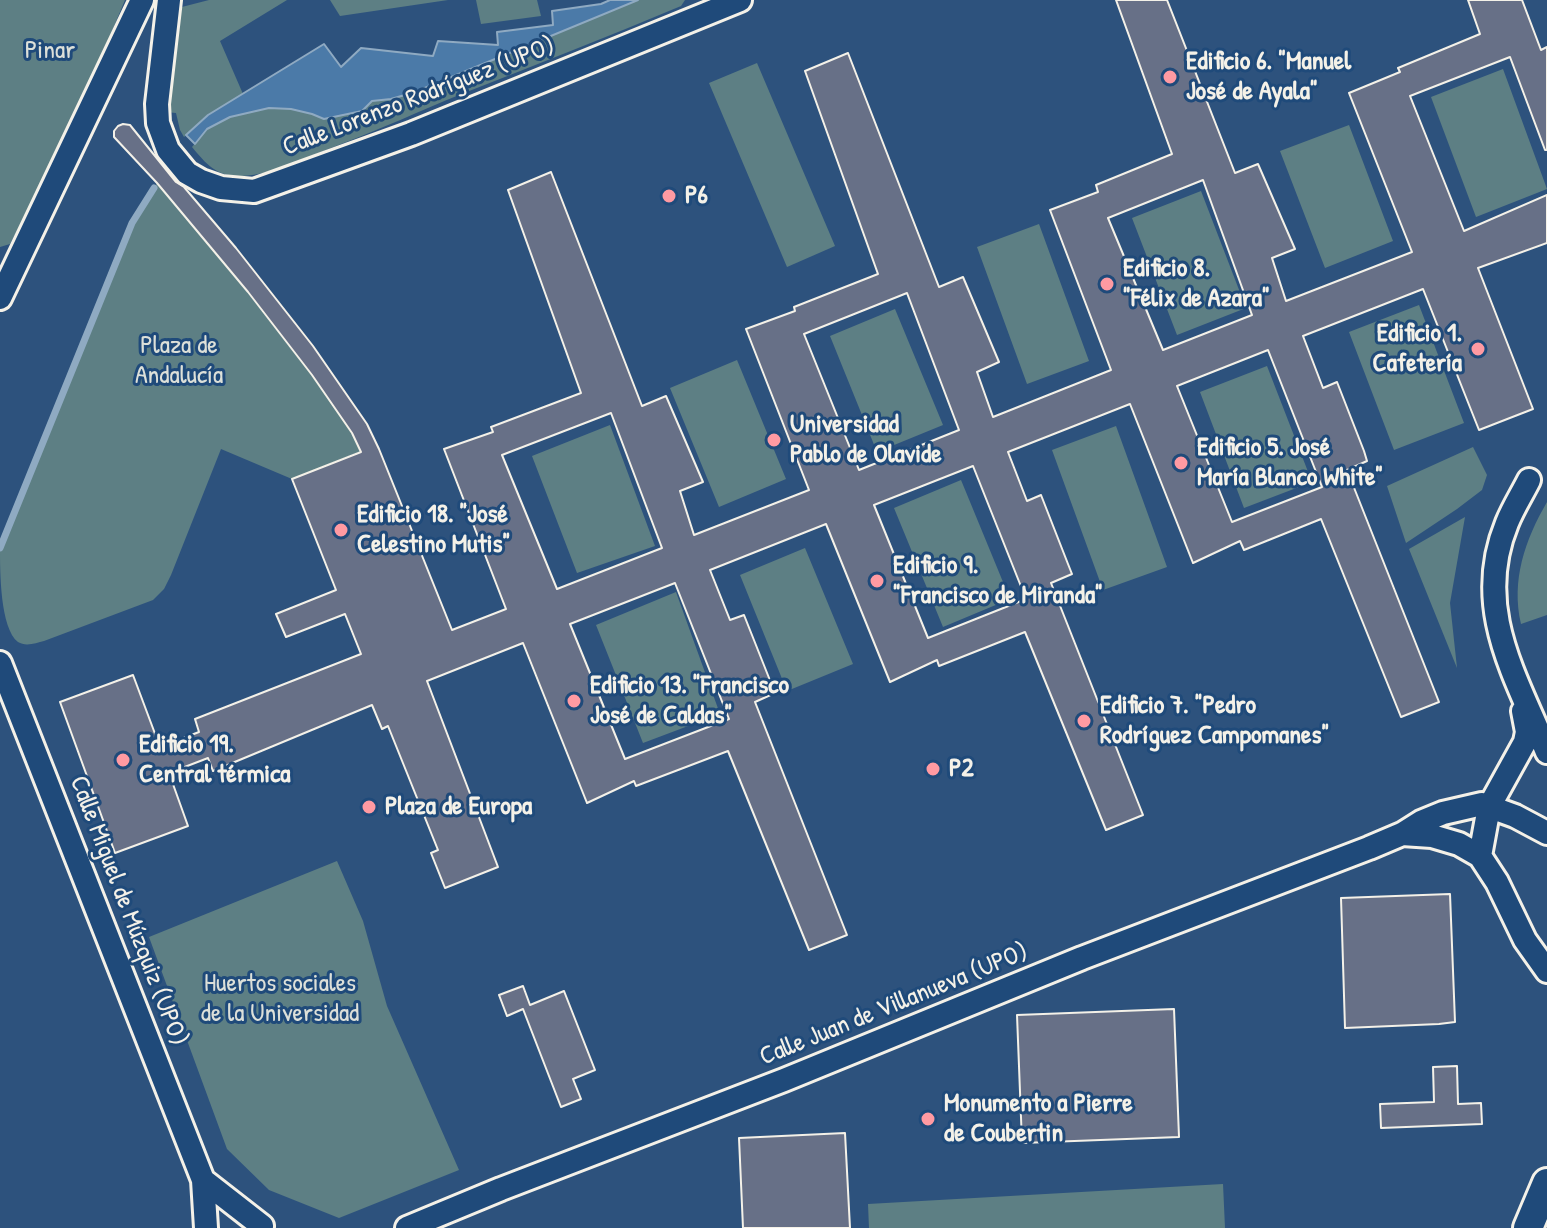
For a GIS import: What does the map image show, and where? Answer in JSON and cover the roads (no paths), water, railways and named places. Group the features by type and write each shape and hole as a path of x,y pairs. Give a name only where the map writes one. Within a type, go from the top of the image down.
{"street":[{"path":"0,298 142,0"},
{"name":"Calle Lorenzo Rodríguez (UPO)","path":"169,0 157,104 158,123 168,150 187,173 201,181 221,188 254,191 411,134 702,7 740,0"},
{"path":"1529,480 1507,523 1495,566 1494,598 1503,647 1547,752"},
{"name":"Calle Miguel de Múzquiz (UPO)","path":"0,663 203,1180 206,1228"},
{"path":"1480,856 1489,807 1525,742 1527,732 1519,686"},
{"name":"Calle Juan de Villanueva (UPO)","path":"407,1228 784,1080 1082,958 1402,834 1443,813 1482,804 1489,807"},
{"path":"1489,807 1515,816 1547,833"},
{"path":"1402,834 1432,836 1459,844 1480,856 1504,894 1525,940 1547,971"},
{"path":"203,1180 259,1227"},
{"path":"1528,1228 1547,1183"}],"water":[{"path":"610,0 638,0 415,92 372,101 362,111 324,119 291,109 269,108 230,117 207,129 195,144 186,135 208,115 324,44 341,67 361,48 433,56 438,41 498,45 497,32 553,25 552,11"}],"waterway":[{"path":"0,548 132,223 154,188"}],"place":[{"name":"Edificio 6. \"Manuel José de Ayala\"","path":"1170,77"},
{"name":"P6","path":"669,196"},
{"name":"Edificio 8. \"Félix de Azara\"","path":"1107,284"},
{"name":"Edificio 1. Cafetería","path":"1478,349"},
{"name":"Universidad Pablo de Olavide","path":"774,440"},
{"name":"Edificio 5. José María Blanco White\"","path":"1181,463"},
{"name":"Edificio 18. \"José Celestino Mutis\"","path":"341,530"},
{"name":"Edificio 9. \"Francisco de Miranda\"","path":"877,581"},
{"name":"Edificio 13. \"Francisco José de Caldas\"","path":"574,701"},
{"name":"Edificio 7. \"Pedro Rodríguez Campomanes\"","path":"1084,721"},
{"name":"Edificio 19. Central térmica","path":"123,760"},
{"name":"P2","path":"933,769"},
{"name":"Plaza de Europa","path":"369,807"},
{"name":"Monumento a Pierre de Coubertin","path":"928,1119"}],"park label":[{"name":"Pinar","path":"50,51"},
{"name":"Plaza de Andalucía","path":"179,361"},
{"name":"Huertos sociales de la Universidad","path":"280,999"}]}
